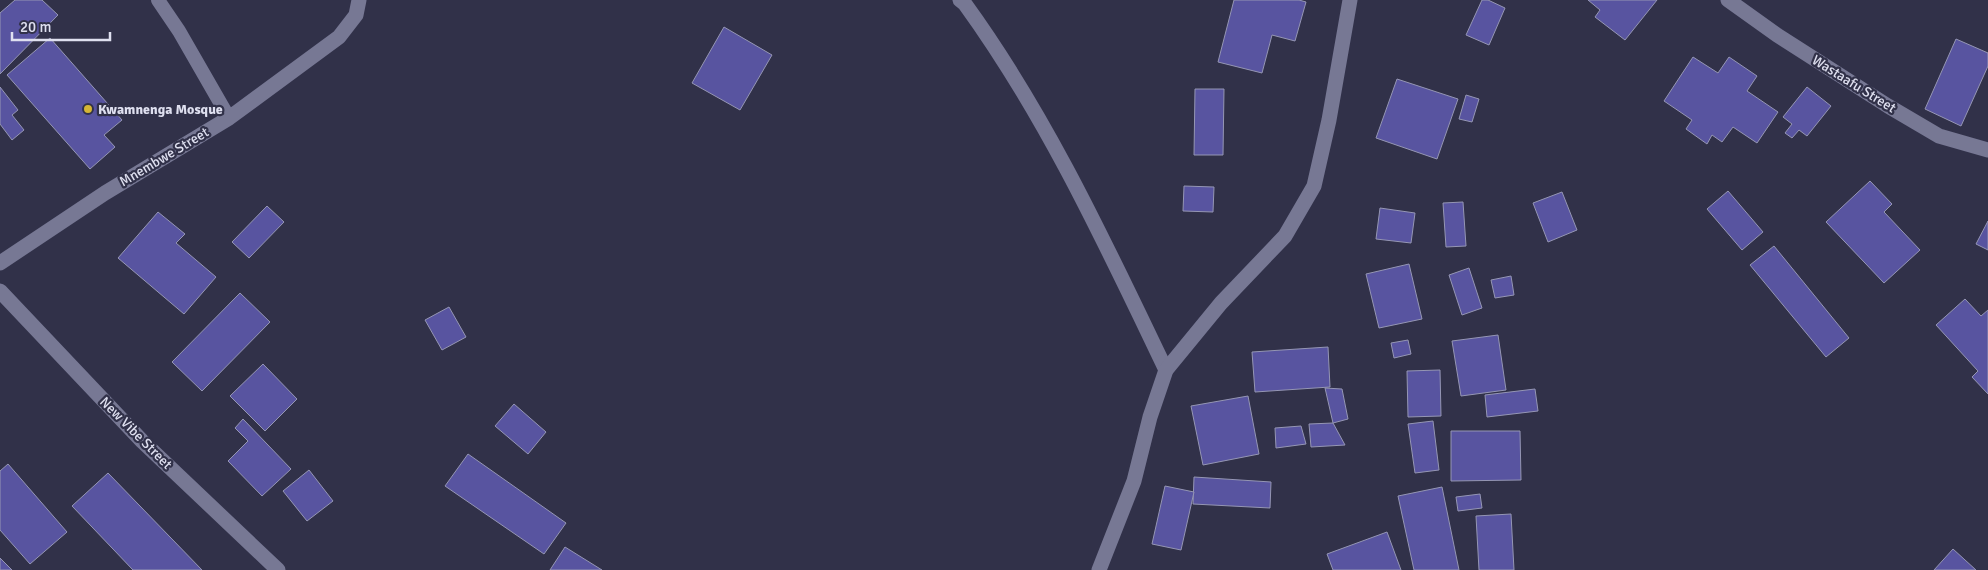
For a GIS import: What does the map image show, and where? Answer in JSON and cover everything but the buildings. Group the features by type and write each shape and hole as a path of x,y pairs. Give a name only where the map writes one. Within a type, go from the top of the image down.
{"street":[{"name":"Mnembwe Street","path":"0,263 105,193 229,118 339,37 356,15 359,0"},
{"path":"960,0 965,4 995,46 1046,129 1166,370"},
{"path":"1099,570 1134,481 1150,417 1166,370 1221,303 1285,236 1314,186 1329,120 1350,0"},
{"name":"Wastaafu Street","path":"1728,0 1777,35 1930,131 1939,136 1988,150"},
{"name":"New Vibe Street","path":"0,291 142,441 278,570"}],"lane":[{"path":"158,0 179,31 229,118"}],"place":[{"name":"Kwamnenga Mosque","path":"88,109"}]}
